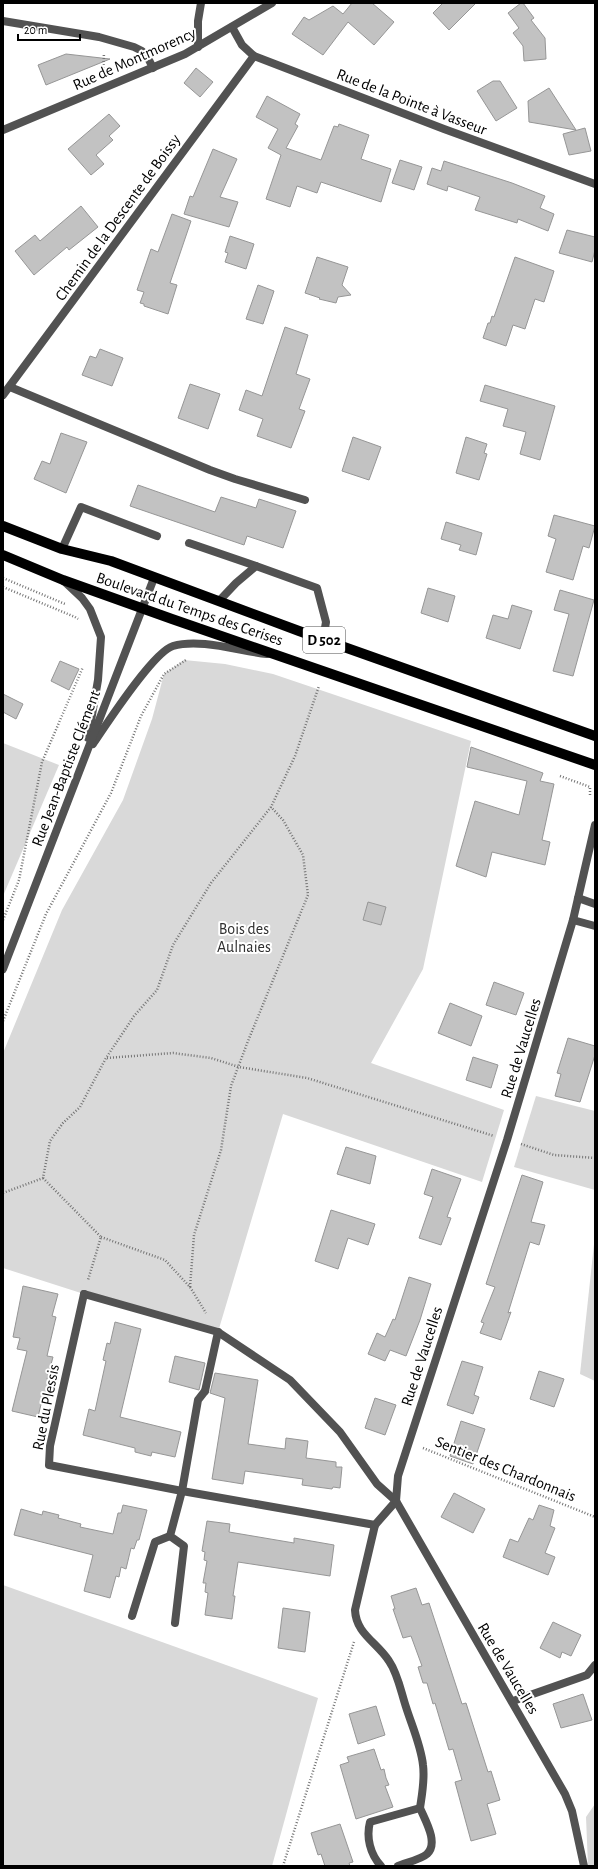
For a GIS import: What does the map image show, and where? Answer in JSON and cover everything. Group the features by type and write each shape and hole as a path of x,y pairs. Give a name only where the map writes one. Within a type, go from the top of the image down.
{"main road":[{"name":"Boulevard du Temps des Cerises","path":"3,526 62,549 111,561 322,640 595,736"},
{"name":"Boulevard du Temps des Cerises","path":"3,555 63,580 595,765"}],"street":[{"path":"198,47 198,21 201,3"},
{"name":"Rue de Montmorency","path":"3,130 153,68 198,47 272,3"},
{"path":"3,21 107,39 134,46 142,51 148,58 153,68"},
{"name":"Rue de la Pointe à Vasseur","path":"232,27 242,45 254,56 595,184"},
{"name":"Chemin de la Descente de Boissy","path":"3,395 254,56"},
{"path":"10,387 216,472 305,500"},
{"path":"62,549 81,507 157,536"},
{"path":"189,543 317,588 326,622 322,640"},
{"path":"219,601 236,583 256,566"},
{"name":"Rue Jean-Baptiste Clément","path":"3,969 154,578"},
{"path":"63,580 82,598 90,609 101,637 98,680 84,756"},
{"path":"84,756 125,697 153,662 172,646 193,644 210,645 252,653 282,656"},
{"name":"Rue de Vaucelles","path":"583,1864 572,1810 566,1794 396,1501 398,1476 408,1443 507,1140 573,920 595,825"},
{"path":"578,898 595,902"},
{"path":"573,920 595,926"},
{"path":"84,1294 218,1332 290,1380 340,1432 377,1484 396,1501 375,1524 355,1610 355,1620 359,1628 380,1648 390,1662 422,1755 424,1778 420,1808 430,1833 432,1847 427,1855 398,1866"},
{"name":"Rue du Plessis","path":"84,1294 50,1446 49,1465 182,1491 375,1524"},
{"path":"170,1536 182,1491 198,1400 205,1391 218,1332"},
{"path":"132,1616 155,1542 170,1536"},
{"path":"170,1536 184,1546 175,1623"},
{"path":"513,1701 587,1675 595,1665"},
{"path":"381,1866 376,1860 367,1833 370,1822 420,1808"}],"path":[{"path":"106,87 102,80 107,39"},
{"path":"3,578 49,596 67,605"},
{"path":"3,587 75,617"},
{"path":"77,612 81,617"},
{"path":"3,1021 46,914 111,793 141,716 164,674 184,660 190,659"},
{"path":"3,920 19,880 42,762 83,667 84,660"},
{"path":"312,684 326,688"},
{"path":"43,1178 50,1141 63,1123 80,1107 106,1058 134,1016 157,990 173,945 211,883 271,808 295,756 319,686"},
{"path":"560,776 590,787 590,796"},
{"path":"190,1287 194,1235 221,1150 232,1086 308,895 303,855 283,820 271,808"},
{"path":"106,1058 173,1053 211,1058 239,1067 307,1078 492,1135"},
{"path":"520,1144 554,1155 595,1158"},
{"path":"3,1193 43,1178"},
{"path":"43,1178 101,1237 165,1260 190,1287 218,1332"},
{"path":"84,1294 101,1237"},
{"name":"Sentier des Chardonnais","path":"408,1443 595,1517"},
{"path":"283,1866 359,1628"}],"green space":[{"name":"Bois des Aulnaies","path":"184,660 225,664 273,674 471,741 423,969 371,1063 504,1110 482,1182 283,1114 218,1332 84,1294 3,1268 3,1053 62,910 123,800 152,719 164,674"},
{"path":"3,743 59,765 3,896"},
{"path":"536,1096 595,1111 595,1190 514,1167"},
{"path":"595,1235 595,1381 580,1374"},
{"path":"3,1585 318,1698 272,1866 3,1866"},
{"path":"595,1804 595,1866 588,1866 586,1817"}],"building":[{"path":"352,3 372,3 394,22 374,45 348,22 323,55 292,34 304,17 309,20 333,6 343,14"},
{"path":"443,3 476,3 449,30 433,13"},
{"path":"523,3 534,18 531,20 545,38 546,59 524,61 523,46 513,33 519,28 508,13"},
{"path":"66,54 110,59 46,85 38,65"},
{"path":"196,68 213,82 200,97 184,83"},
{"path":"493,81 500,81 517,108 496,121 477,91"},
{"path":"549,88 576,130 529,122 528,101"},
{"path":"267,96 300,114 295,124 298,126 286,148 321,160 334,126 338,127 339,124 369,135 361,159 391,169 381,202 321,182 317,193 297,186 290,207 266,199 281,155 268,148 278,129 256,117"},
{"path":"109,114 120,126 109,136 113,140 96,155 104,164 91,175 68,149"},
{"path":"585,128 591,151 569,155 563,134"},
{"path":"213,149 237,159 220,197 238,202 229,227 184,214 190,196 193,197"},
{"path":"400,160 422,167 414,190 392,183"},
{"path":"444,161 512,183 545,196 540,208 554,214 548,231 518,219 517,223 475,210 480,197 448,186 447,191 427,184 432,168 441,171"},
{"path":"81,206 98,227 69,250 67,247 34,275 15,251 35,235 40,241"},
{"path":"172,214 191,221 170,283 177,285 168,314 144,306 144,304 140,303 144,292 137,290 151,249 158,252"},
{"path":"567,230 595,237 595,250 592,262 559,253"},
{"path":"230,236 254,244 246,269 225,262 228,253 225,252"},
{"path":"317,257 348,267 342,285 351,295 338,297 336,303 319,299 320,298 305,293"},
{"path":"515,257 554,271 544,302 535,299 525,329 513,325 506,346 483,338 488,323 490,323 492,316 494,317"},
{"path":"258,285 274,291 263,324 246,319"},
{"path":"285,327 308,335 296,374 310,379 299,409 305,411 291,448 257,436 263,419 239,410 246,390 262,396"},
{"path":"100,349 123,358 112,386 82,375 90,356 96,358"},
{"path":"190,384 220,394 208,429 178,418"},
{"path":"485,385 555,406 540,460 520,454 526,432 503,426 508,409 480,401"},
{"path":"61,433 87,442 66,493 34,479 42,461 50,464"},
{"path":"353,437 381,447 369,480 342,471"},
{"path":"466,437 487,444 484,453 487,454 479,480 456,473"},
{"path":"138,485 215,512 221,497 256,508 259,499 296,511 283,548 247,536 244,545 130,506"},
{"path":"554,515 595,526 589,548 583,546 573,580 546,572 556,539 548,536"},
{"path":"446,522 482,533 476,555 459,550 461,545 441,539"},
{"path":"428,588 455,596 448,622 421,613"},
{"path":"560,590 594,600 573,676 553,671 569,614 554,610"},
{"path":"512,605 532,611 520,649 486,638 493,615 508,619"},
{"path":"60,661 79,669 69,690 51,681"},
{"path":"3,694 23,704 16,719 3,712"},
{"path":"471,747 543,773 540,781 554,784 542,840 550,842 545,865 492,852 486,877 456,866 475,801 519,815 527,781 467,767"},
{"path":"368,902 386,907 381,925 363,920"},
{"path":"494,982 524,993 516,1015 486,1005"},
{"path":"450,1003 482,1016 471,1046 438,1033"},
{"path":"568,1038 595,1046 595,1055 580,1102 555,1096 561,1074 557,1073"},
{"path":"473,1057 498,1065 491,1088 466,1080"},
{"path":"346,1147 376,1156 370,1184 337,1174"},
{"path":"432,1169 461,1179 447,1217 451,1218 441,1245 419,1238 433,1197 424,1194"},
{"path":"522,1175 543,1182 531,1222 545,1225 539,1245 530,1242 508,1313 511,1312 501,1340 480,1333 484,1323 481,1322 495,1287 486,1284"},
{"path":"331,1210 375,1224 368,1245 348,1238 338,1269 315,1261"},
{"path":"409,1277 431,1284 420,1320 406,1356 390,1350 385,1361 368,1354 377,1333 385,1337 393,1319 395,1320"},
{"path":"23,1286 58,1294 52,1316 56,1317 47,1356 53,1357 47,1379 51,1380 47,1396 43,1396 38,1417 12,1411 27,1351 17,1349 20,1338 13,1337"},
{"path":"115,1322 141,1329 120,1417 181,1432 175,1457 152,1452 151,1456 135,1452 135,1448 83,1435 89,1409 95,1411 106,1361 103,1360 107,1343 110,1344"},
{"path":"175,1356 205,1363 199,1390 169,1382"},
{"path":"462,1361 483,1367 474,1395 479,1397 473,1414 447,1405"},
{"path":"539,1371 564,1379 554,1407 530,1399"},
{"path":"215,1373 258,1380 248,1444 285,1449 286,1438 308,1441 306,1458 336,1462 336,1467 342,1467 340,1488 333,1487 332,1489 302,1485 303,1479 245,1471 243,1484 212,1479 225,1398 210,1393"},
{"path":"375,1398 396,1405 385,1435 365,1428"},
{"path":"461,1421 485,1429 473,1464 450,1456"},
{"path":"454,1493 485,1509 473,1533 441,1517"},
{"path":"123,1505 147,1510 139,1540 137,1540 134,1549 131,1548 126,1569 121,1567 119,1577 116,1576 110,1598 84,1591 93,1555 14,1535 21,1509 42,1515 43,1511 59,1515 58,1518 81,1524 80,1527 113,1534 118,1513 121,1513"},
{"path":"539,1505 554,1510 550,1526 555,1528 545,1553 555,1557 548,1575 503,1557 510,1539 518,1542 529,1518 533,1520"},
{"path":"207,1521 230,1524 229,1532 294,1543 294,1538 334,1545 330,1576 238,1562 233,1596 235,1596 232,1619 205,1615 208,1593 205,1592 206,1583 203,1583 207,1561 204,1560 205,1552 202,1551"},
{"path":"416,1588 422,1605 429,1603 462,1704 466,1703 488,1772 491,1771 500,1800 487,1804 496,1834 471,1841 455,1782 462,1780 453,1749 449,1750 435,1703 433,1704 427,1683 423,1683 418,1667 422,1666 411,1636 403,1638 393,1609 395,1609 391,1596"},
{"path":"283,1608 310,1612 305,1652 278,1648"},
{"path":"553,1622 581,1635 571,1656 562,1652 560,1658 540,1648"},
{"path":"583,1694 592,1720 561,1728 553,1704"},
{"path":"376,1706 385,1735 358,1744 349,1714"},
{"path":"374,1749 381,1770 384,1769 389,1785 385,1786 393,1807 356,1819 340,1765 349,1762 347,1757"},
{"path":"340,1824 353,1862 349,1863 350,1866 325,1866 321,1854 318,1855 311,1833"}]}
